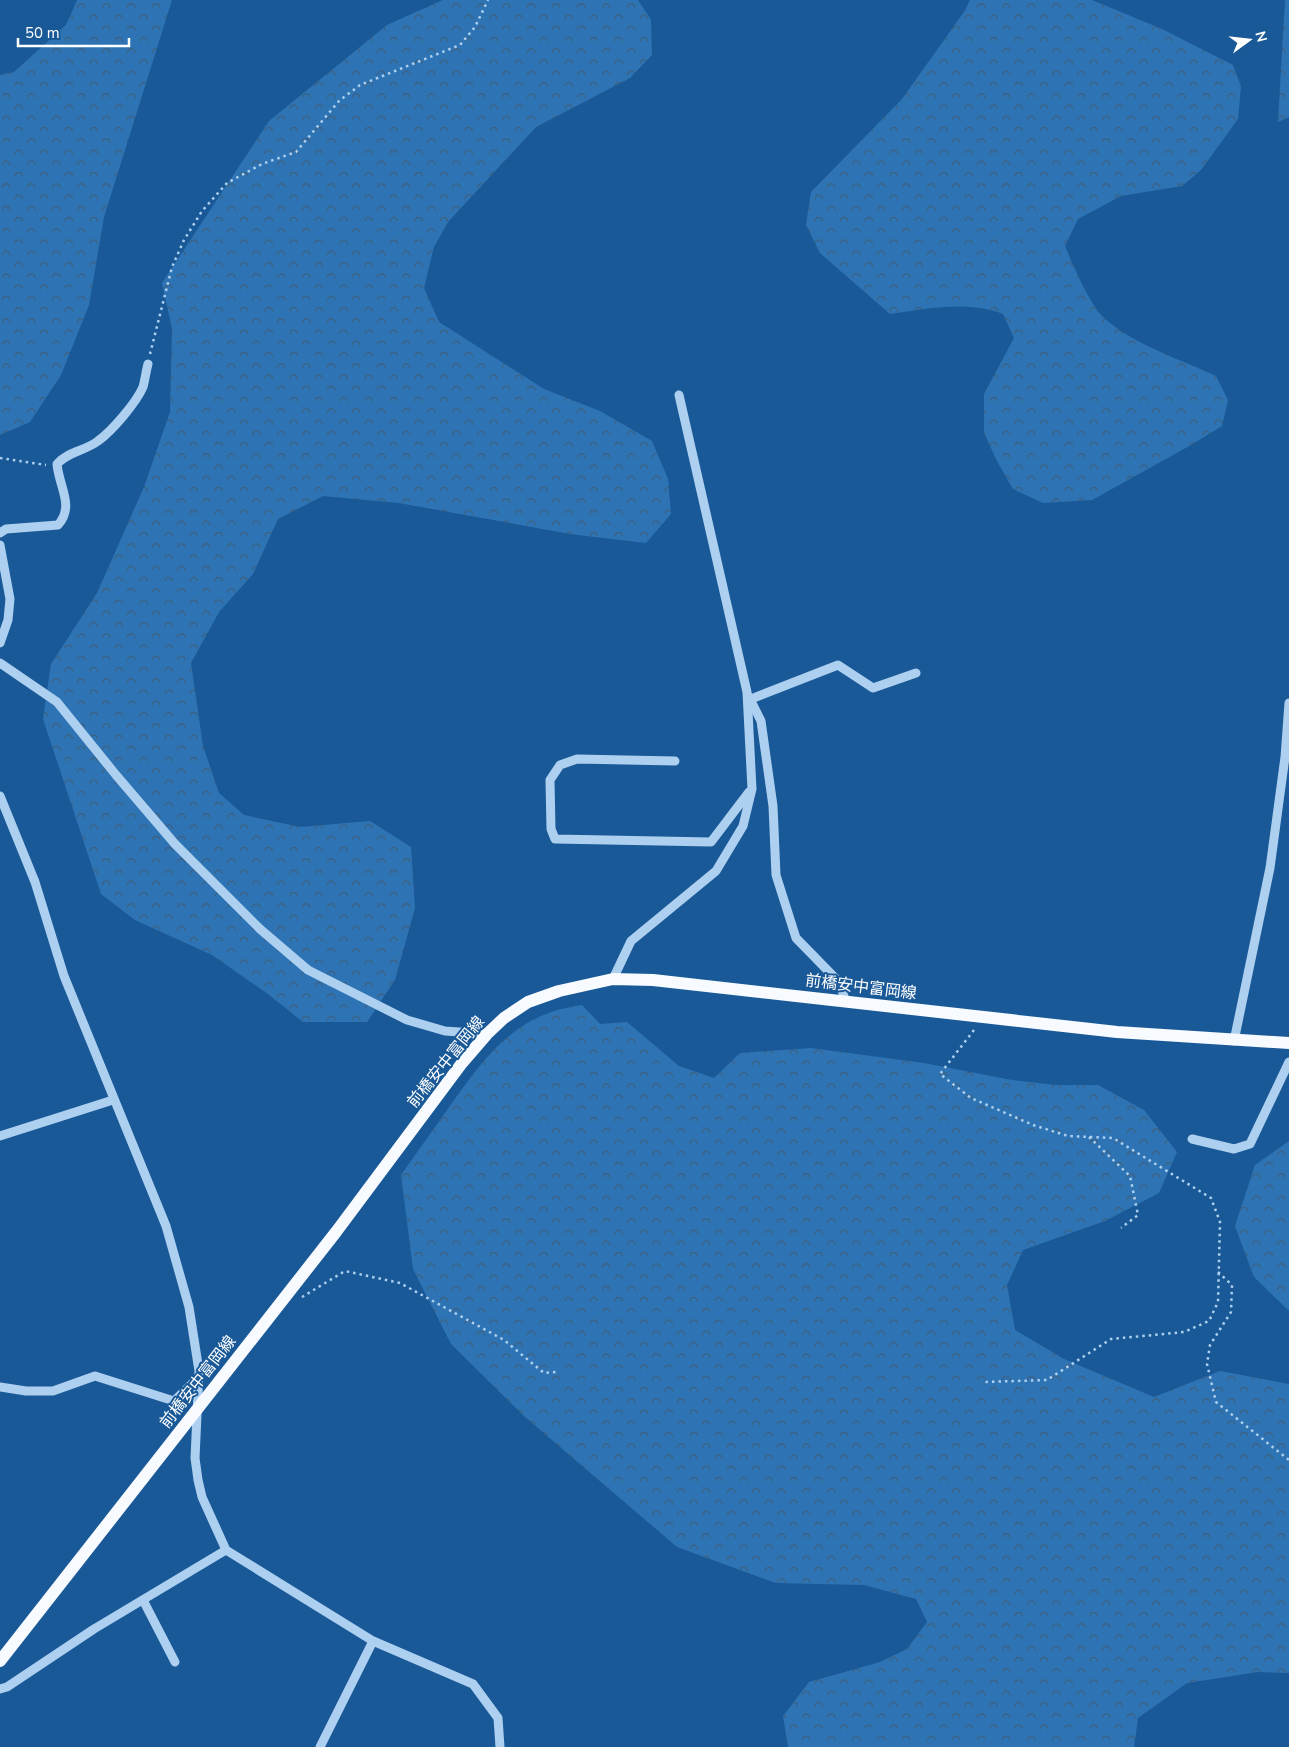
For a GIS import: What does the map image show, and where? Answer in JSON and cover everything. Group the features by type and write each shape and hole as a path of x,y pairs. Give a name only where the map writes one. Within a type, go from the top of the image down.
{"main road":[{"name":"前橋安中富岡線","path":"0,1661 281,1302 462,1063 487,1034 504,1018 528,1002 567,989 613,979 653,980 1117,1032 1289,1043"}],"street":[{"path":"0,533 6,529 58,525 66,517 68,508 58,477 57,464 64,456 97,442 134,402 143,387 148,364"},
{"path":"613,979 631,941 716,872 743,826 752,789 749,696 679,395"},
{"path":"0,545 10,599 8,620 0,643"},
{"path":"0,663 57,702 116,775 176,844 260,929 308,970 407,1020 445,1030 487,1034"},
{"path":"749,696 838,665 873,688 916,673"},
{"path":"749,696 761,721 774,806 776,875 781,893 796,938 838,982 846,1002"},
{"path":"1234,1040 1270,868 1284,766 1289,703"},
{"path":"674,761 577,759 560,765 550,780 551,829 555,839 711,842 752,789"},
{"path":"0,796 35,882 64,976 166,1226 190,1307 198,1377 195,1458 198,1480 202,1497 226,1550 373,1641 473,1684 498,1718 500,1747"},
{"path":"1192,1139 1234,1150 1250,1144 1289,1062"},
{"path":"0,1136 113,1100"},
{"path":"0,1387 26,1391 53,1391 95,1376 174,1401 198,1377"},
{"path":"0,1689 7,1687 143,1600 226,1550"},
{"path":"143,1600 175,1662"},
{"path":"320,1747 373,1641"}],"path":[{"path":"148,364 172,267 184,240 202,211 227,183 262,164 296,152 339,101 360,85 460,45 475,26 488,0"},
{"path":"0,458 44,466 57,464"},
{"path":"984,1018 940,1074 971,1098 1033,1126 1068,1136 1113,1138 1211,1198 1220,1222 1218,1302 1209,1320 1184,1332 1111,1339 1047,1380 984,1382"},
{"path":"1088,1137 1130,1176 1138,1215 1120,1228"},
{"path":"281,1302 304,1297 345,1271 400,1283 504,1340 544,1373 556,1372"},
{"path":"1218,1272 1232,1285 1231,1312 1210,1345 1207,1364 1216,1402 1289,1460"}],"green space":[{"path":"77,0 172,0 104,217 89,305 61,375 30,422 0,435 0,75 14,72 66,25"},
{"path":"443,0 638,0 651,20 652,55 630,78 536,127 448,222 434,247 424,288 439,322 544,389 600,411 652,441 668,479 671,514 646,543 570,534 399,503 323,496 278,519 253,574 219,612 191,663 203,746 219,793 244,815 300,827 370,821 411,847 415,908 395,980 367,1022 303,1022 268,994 212,955 135,920 101,894 43,719 51,664 97,593 144,487 170,412 172,329 162,283 269,121 387,25"},
{"path":"970,0 1092,0 1162,29 1233,65 1241,86 1238,119 1201,170 1182,186 1121,196 1078,219 1065,246 1087,293 1103,317 1127,335 1142,343 1216,376 1228,400 1222,426 1092,500 1043,503 1013,489 997,461 984,433 984,394 1014,338 1003,314 975,307 947,307 890,314 820,253 806,225 811,192 902,99 964,12"},
{"path":"1285,0 1289,0 1289,117 1278,122"},
{"path":"582,1005 600,1024 627,1022 679,1066 714,1078 740,1053 811,1048 924,1063 1012,1080 1056,1085 1098,1085 1144,1110 1177,1152 1159,1193 1105,1221 1023,1250 1007,1285 1015,1330 1064,1359 1154,1397 1220,1371 1289,1384 1289,1673 1258,1672 1187,1683 1138,1718 1134,1747 788,1747 783,1716 809,1682 880,1662 907,1649 927,1622 916,1599 864,1585 776,1583 677,1547 525,1417 451,1344 413,1269 401,1175 452,1103 492,1052 521,1027 539,1017"},
{"path":"1289,1141 1289,1311 1254,1277 1235,1226 1255,1165"}]}
